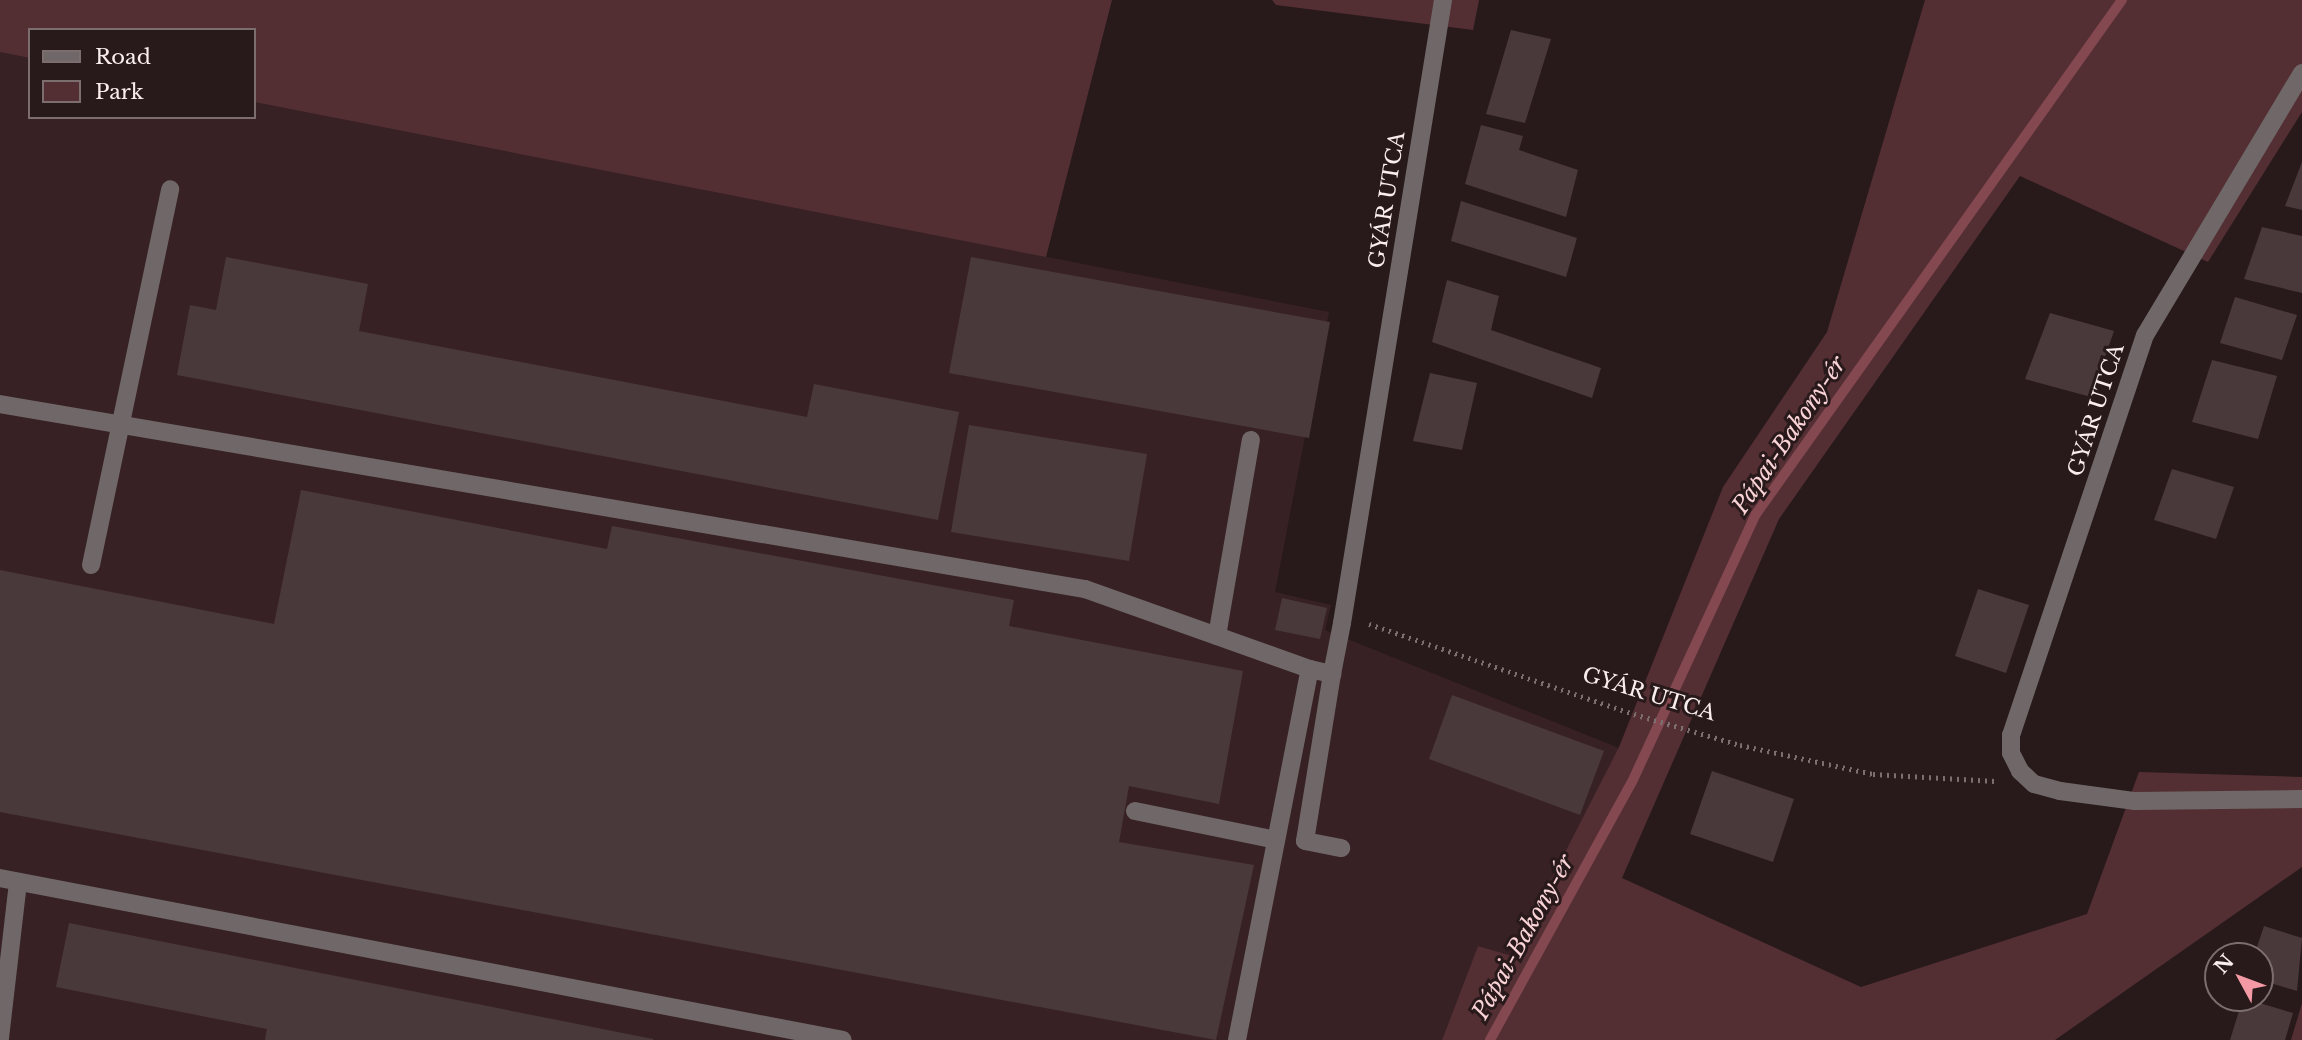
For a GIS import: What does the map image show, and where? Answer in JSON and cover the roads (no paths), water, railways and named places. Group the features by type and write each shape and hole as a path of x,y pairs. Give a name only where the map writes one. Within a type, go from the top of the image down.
{"street":[{"name":"GYÁR UTCA","path":"1332,674 1443,0"},
{"name":"GYÁR UTCA","path":"2302,73 2145,335 2011,735 2011,753 2020,771 2035,784 2135,802 2302,799"},
{"path":"92,565 119,424 170,189"},
{"path":"0,404 1084,589 1310,669 1332,674 1305,841 1341,848"},
{"path":"1217,636 1251,440"},
{"path":"1237,1040 1310,669"},
{"path":"1135,811 1276,840"},
{"path":"0,878 843,1040"},
{"path":"0,1038 18,881"}],"waterway":[{"name":"Pápai-Bakony-ér","path":"1490,1040 1632,782 1756,514 2122,0"}]}
